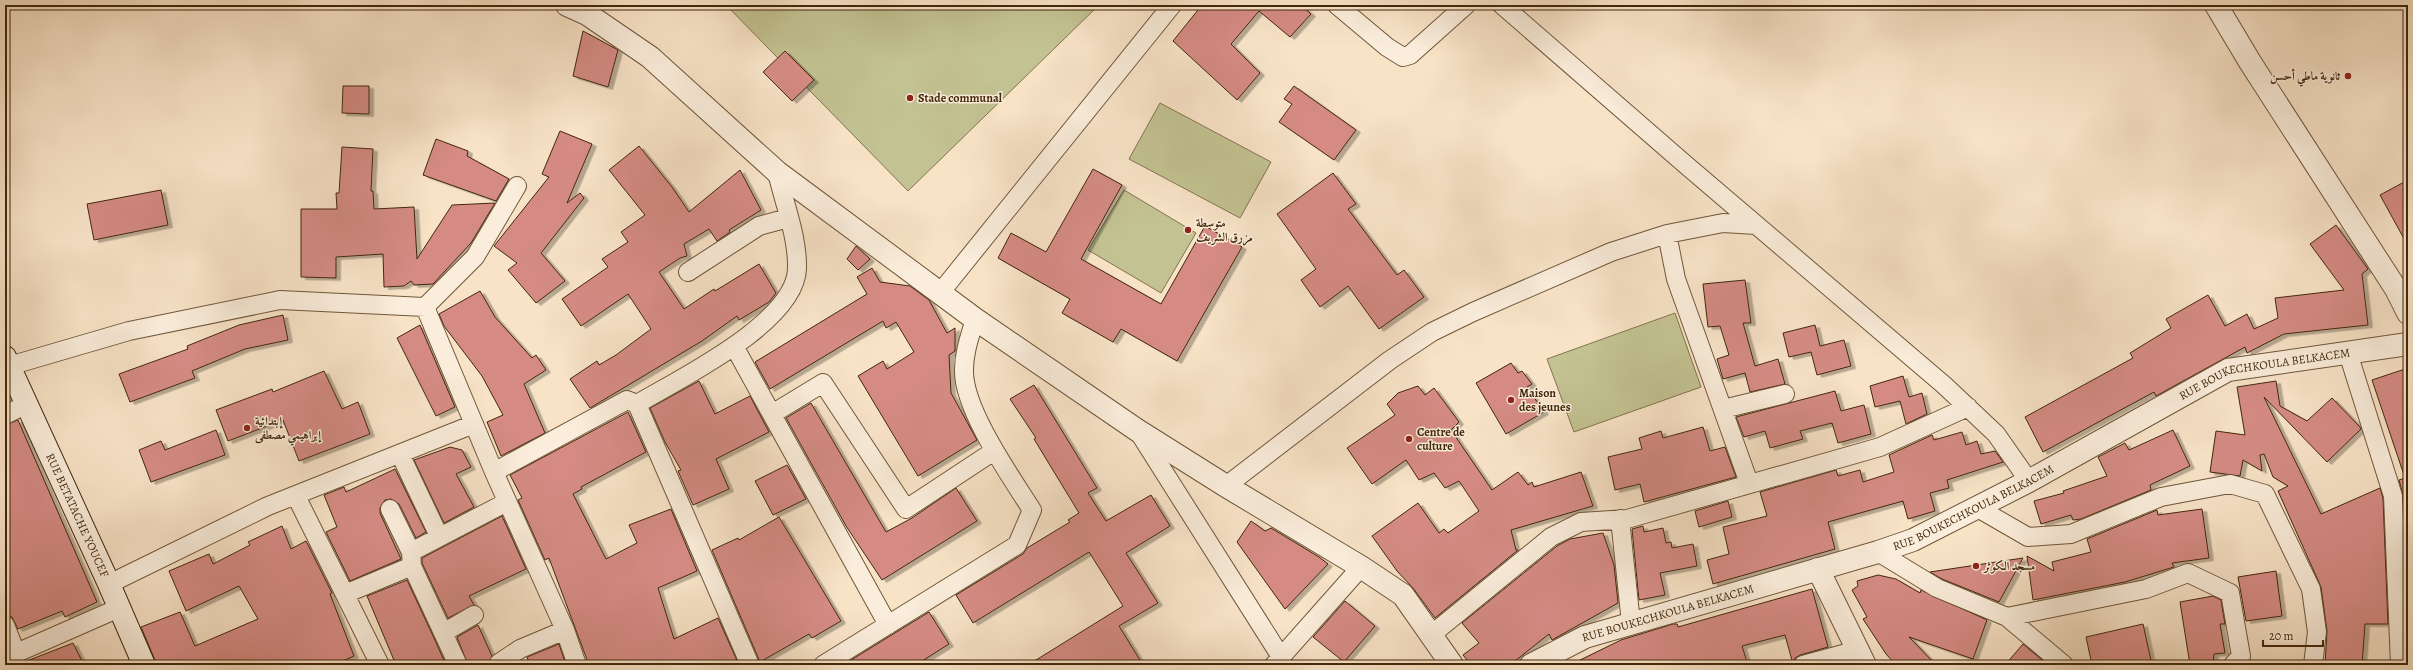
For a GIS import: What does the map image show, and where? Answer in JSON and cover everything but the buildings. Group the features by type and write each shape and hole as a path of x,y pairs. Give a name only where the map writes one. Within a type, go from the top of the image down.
{"street":[{"path":"567,5 587,14 650,57 777,172 975,319 1137,430 1226,486 1361,567 1403,595 1452,665"},
{"path":"940,293 1172,5"},
{"path":"1337,5 1386,47 1403,56 1410,55 1466,5"},
{"path":"1502,5 1968,407 1996,434 2029,481"},
{"path":"2216,5 2250,62 2396,289 2408,313"},
{"path":"637,404 734,346 778,310 790,290 797,271 797,250 777,172"},
{"path":"7,362 129,331 280,300 425,307 475,257 517,186"},
{"path":"688,272 759,226 788,218"},
{"path":"1226,486 1342,395 1432,332 1473,312 1611,252 1667,234 1723,223 1756,225"},
{"path":"1667,234 1676,279 1749,483"},
{"path":"425,307 494,472 564,630 577,665"},
{"path":"823,665 1017,545 1032,510 994,451 968,393 964,371 966,351 975,319"},
{"name":"RUE BOUKECHKOULA BELKACEM","path":"1531,665 1585,637 1878,552 1913,540 2029,481 2228,370 2408,344"},
{"path":"734,346 888,625"},
{"path":"2348,353 2393,496 2400,665"},
{"name":"RUE BETATACHE YOUCEF","path":"7,362 109,584 144,665"},
{"path":"772,414 823,383 906,509 994,451"},
{"path":"1723,409 1786,394"},
{"path":"494,472 627,400 637,404 750,665"},
{"path":"5,415 27,404"},
{"path":"1431,635 1551,537 1581,522 1620,519 1880,447 1968,407"},
{"path":"109,584 268,506 474,424"},
{"path":"1137,430 1277,661 1361,567"},
{"path":"400,454 439,536"},
{"path":"1976,507 2028,537 2071,534 2161,497 2230,484 2265,494 2311,589 2317,632 2313,665"},
{"path":"296,496 380,665"},
{"path":"345,594 411,559 439,536 507,502"},
{"path":"390,510 458,665"},
{"path":"1620,519 1631,623"},
{"path":"1878,552 1937,588 2007,617 2064,665"},
{"path":"1803,665 1861,657 1818,569"},
{"path":"2007,617 2146,589 2188,574 2230,593 2241,656 2233,665"},
{"path":"5,625 11,655 119,608"},
{"path":"443,633 474,615"},
{"path":"500,665 499,663 520,649 564,630"}],"shaded area":[{"name":"Stade communal","path":"726,5 1099,5 908,191"},
{"path":"1160,103 1271,162 1240,218 1129,159"},
{"path":"1124,190 1196,233 1161,293 1088,250"},
{"path":"1675,313 1701,387 1574,432 1547,359"}],"place":[{"name":"ثانوية ماطي أحسن","path":"2348,76"},
{"name":"Stade communal","path":"910,98"},
{"name":"متوسطة مزرق الشريف","path":"1188,230"},
{"name":"Maison des jeunes","path":"1511,400"},
{"name":"إبتدائية إبراهيمي مصطفى","path":"247,428"},
{"name":"Centre de culture","path":"1409,439"},
{"name":"مسجد الكوثر","path":"1976,566"}]}
